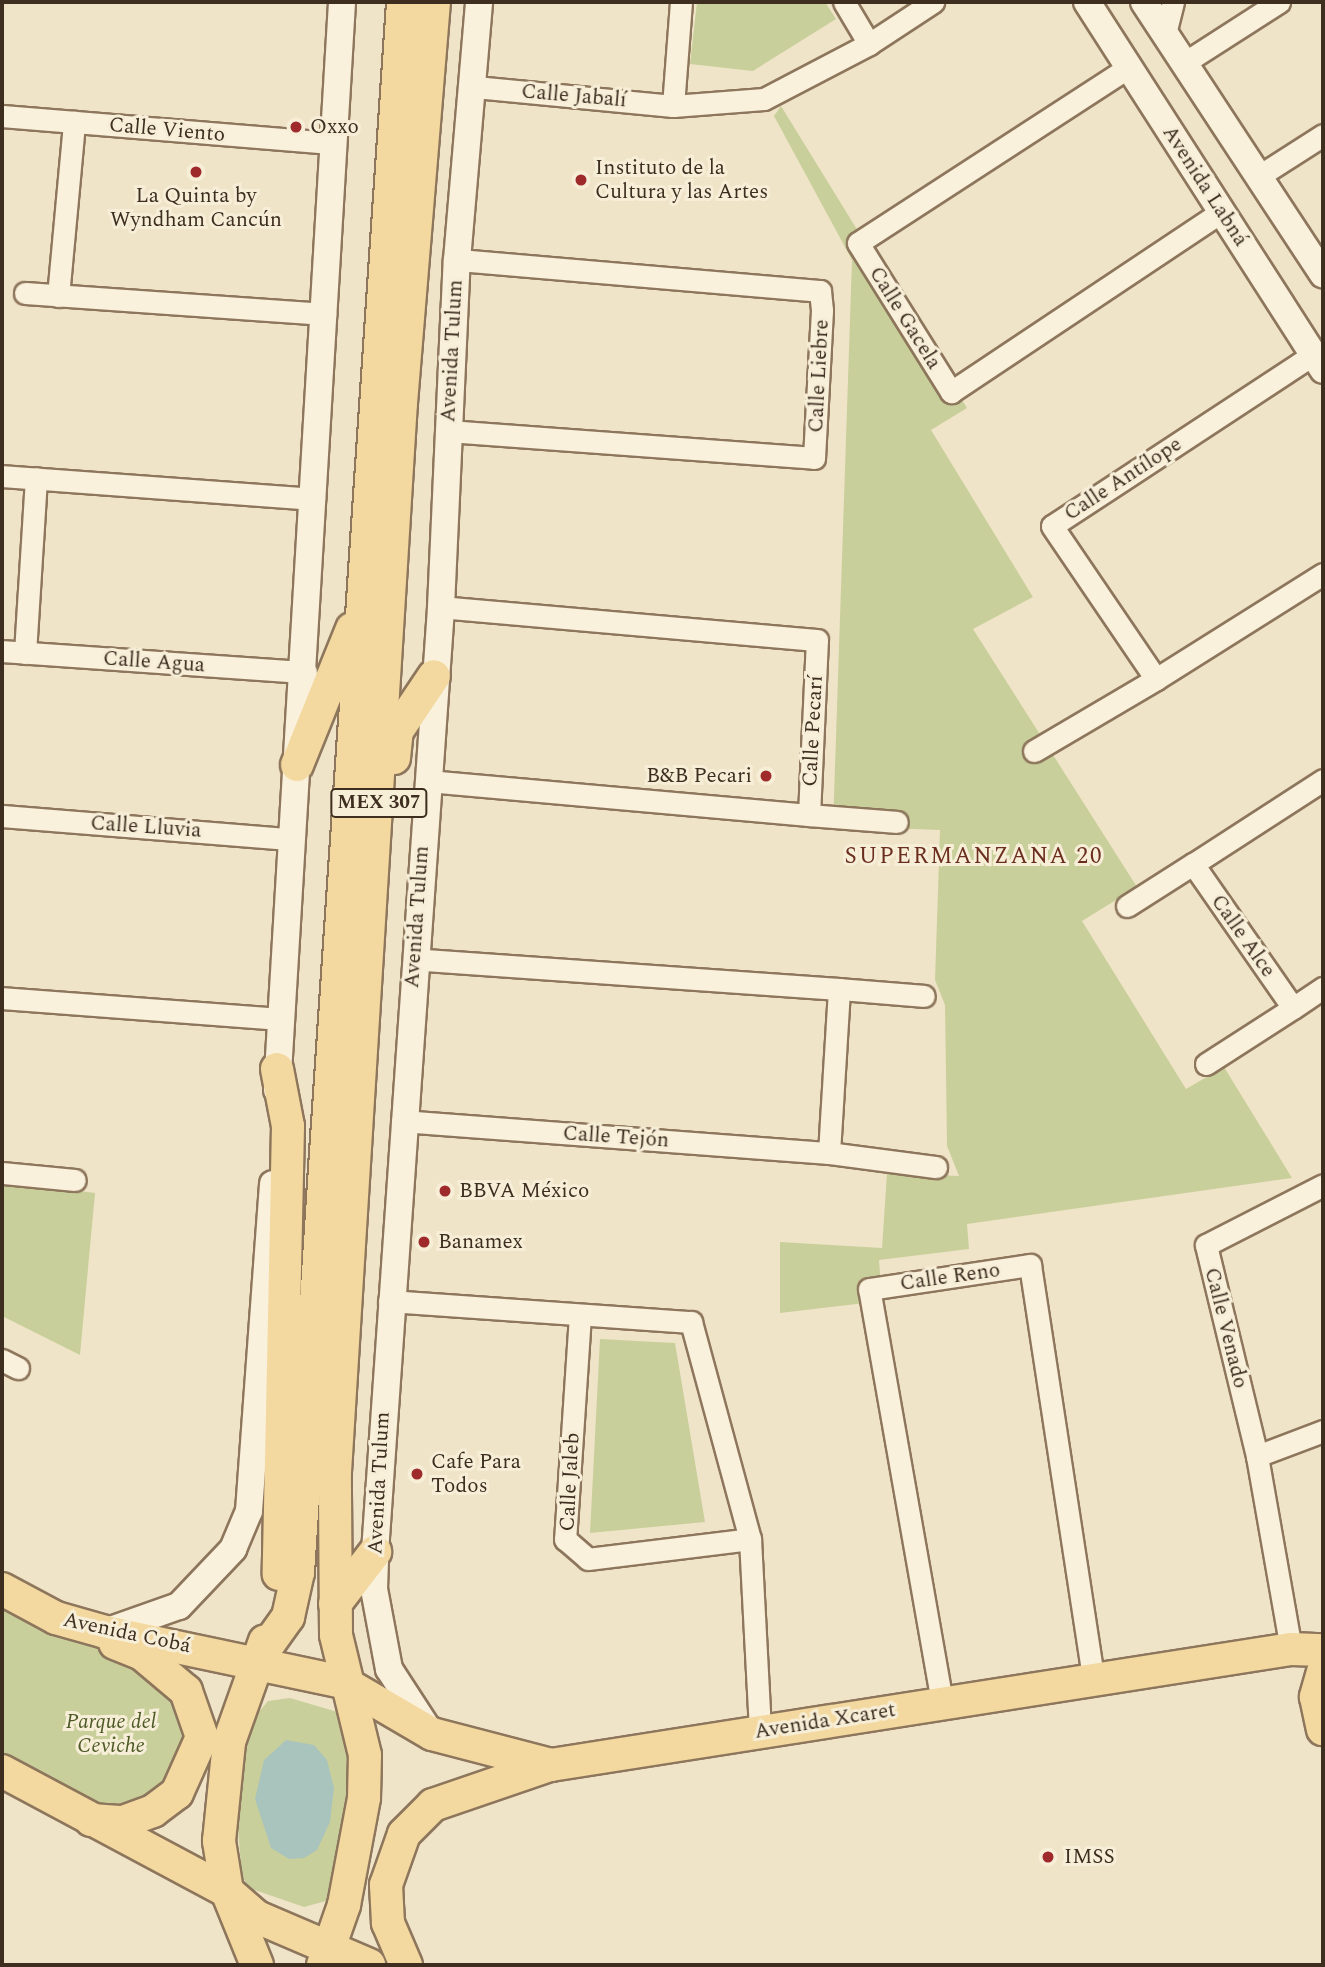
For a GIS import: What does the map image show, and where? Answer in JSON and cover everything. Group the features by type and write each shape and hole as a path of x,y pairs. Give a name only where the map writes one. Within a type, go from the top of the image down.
{"main road":[{"name":"MEX 307","path":"258,1659 288,1617 298,1572 403,2"},
{"name":"Avenida Tulum","path":"326,1955 358,1847 364,1798 365,1755 343,1682 335,1604 336,1459 372,930 401,403 434,2"},
{"path":"297,765 363,601"},
{"path":"372,930 397,731 434,676"},
{"path":"257,1965 227,1891 219,1841 229,1742 258,1659 279,1586 288,1126 277,1069"},
{"path":"335,1604 375,1552"},
{"name":"Avenida Cobá","path":"2,1589 56,1618 105,1632 258,1659 343,1682"},
{"path":"56,1618 142,1654 186,1691 198,1716 202,1737 177,1793 123,1822 90,1820"},
{"path":"1291,1649 1320,1685 1323,1729"},
{"name":"Avenida Xcaret","path":"343,1682 432,1734 551,1765 1291,1649 1323,1650"},
{"path":"406,1965 388,1923 386,1885 404,1834 433,1805 551,1765"},
{"path":"2,1771 227,1891 257,1917 326,1955 369,1965"}],"street":[{"path":"105,1632 179,1606 233,1549 249,1511 291,839 306,672 342,2"},
{"name":"Avenida Tulum","path":"432,1734 389,1669 374,1589 375,1552 389,1301 441,607 457,260 475,87 479,2"},
{"path":"674,106 681,2"},
{"path":"844,2 869,44"},
{"name":"Calle Jabalí","path":"475,87 674,106 764,99 869,44 933,2"},
{"name":"Avenida Labná","path":"1087,2 1319,362"},
{"path":"1144,2 1323,274"},
{"path":"1165,34 1173,2"},
{"path":"1184,63 1279,2"},
{"name":"Calle Gacela","path":"1129,67 858,243 951,392 1221,212"},
{"name":"Calle Viento","path":"2,116 333,143"},
{"path":"58,296 74,122"},
{"path":"1259,176 1323,135"},
{"name":"Calle Liebre","path":"448,431 814,458 822,310 820,291 457,260"},
{"path":"25,293 325,314"},
{"name":"Calle Antílope","path":"1156,679 1052,526 1319,362"},
{"path":"2,476 314,499"},
{"path":"25,653 36,478"},
{"path":"1034,751 1323,575"},
{"name":"Calle Pecarí","path":"427,781 809,815 817,640 441,607"},
{"name":"Calle Agua","path":"2,651 306,672"},
{"path":"1127,906 1323,780"},
{"path":"809,815 898,822"},
{"name":"Calle Lluvia","path":"2,816 291,839"},
{"name":"Calle Alce","path":"1193,864 1293,1008"},
{"path":"414,959 923,996"},
{"path":"1206,1064 1323,988"},
{"path":"829,1153 839,989"},
{"path":"2,998 280,1019"},
{"name":"Calle Tejón","path":"402,1121 829,1153 936,1167"},
{"path":"2,1172 75,1180"},
{"name":"Calle Venado","path":"1291,1649 1257,1456 1206,1245 1323,1185"},
{"name":"Calle Reno","path":"942,1702 869,1289 1030,1265 1094,1682"},
{"path":"389,1301 691,1322 750,1539 760,1732"},
{"name":"Calle Jaleb","path":"580,1315 565,1539 588,1559 750,1539"},
{"path":"1257,1456 1323,1431"}],"green space":[{"path":"697,2 825,2 836,19 753,71 690,64"},
{"path":"781,106 967,408 931,430 1033,597 973,629 1137,887 1082,921 1186,1089 1224,1067 1292,1178 967,1224 969,1249 879,1260 882,1301 780,1313 780,1242 882,1248 887,1173 959,1176 947,1146 945,1005 935,980 940,830 833,826 852,260 774,116"},
{"path":"2,1181 95,1193 80,1355 2,1316"},
{"path":"600,1339 675,1343 705,1522 590,1533"},
{"name":"Parque del Ceviche","path":"2,1595 154,1674 176,1694 191,1738 156,1801 99,1811 2,1760"},
{"path":"290,1698 341,1713 353,1769 336,1881 326,1901 304,1907 249,1888 242,1876 236,1807 245,1744 258,1713 268,1701"}],"water":[{"path":"286,1740 314,1745 327,1760 334,1788 330,1822 317,1850 304,1858 289,1859 271,1848 255,1799 264,1760"}],"place":[{"name":"Oxxo","path":"296,127"},
{"name":"La Quinta by Wyndham Cancún","path":"196,172"},
{"name":"Instituto de la Cultura y las Artes","path":"581,180"},
{"name":"B&B Pecari","path":"766,776"},
{"name":"BBVA México","path":"445,1191"},
{"name":"Banamex","path":"424,1242"},
{"name":"Cafe Para Todos","path":"417,1474"},
{"name":"IMSS","path":"1048,1857"}],"district":[{"name":"SUPERMANZANA 20","path":"974,857"}]}
